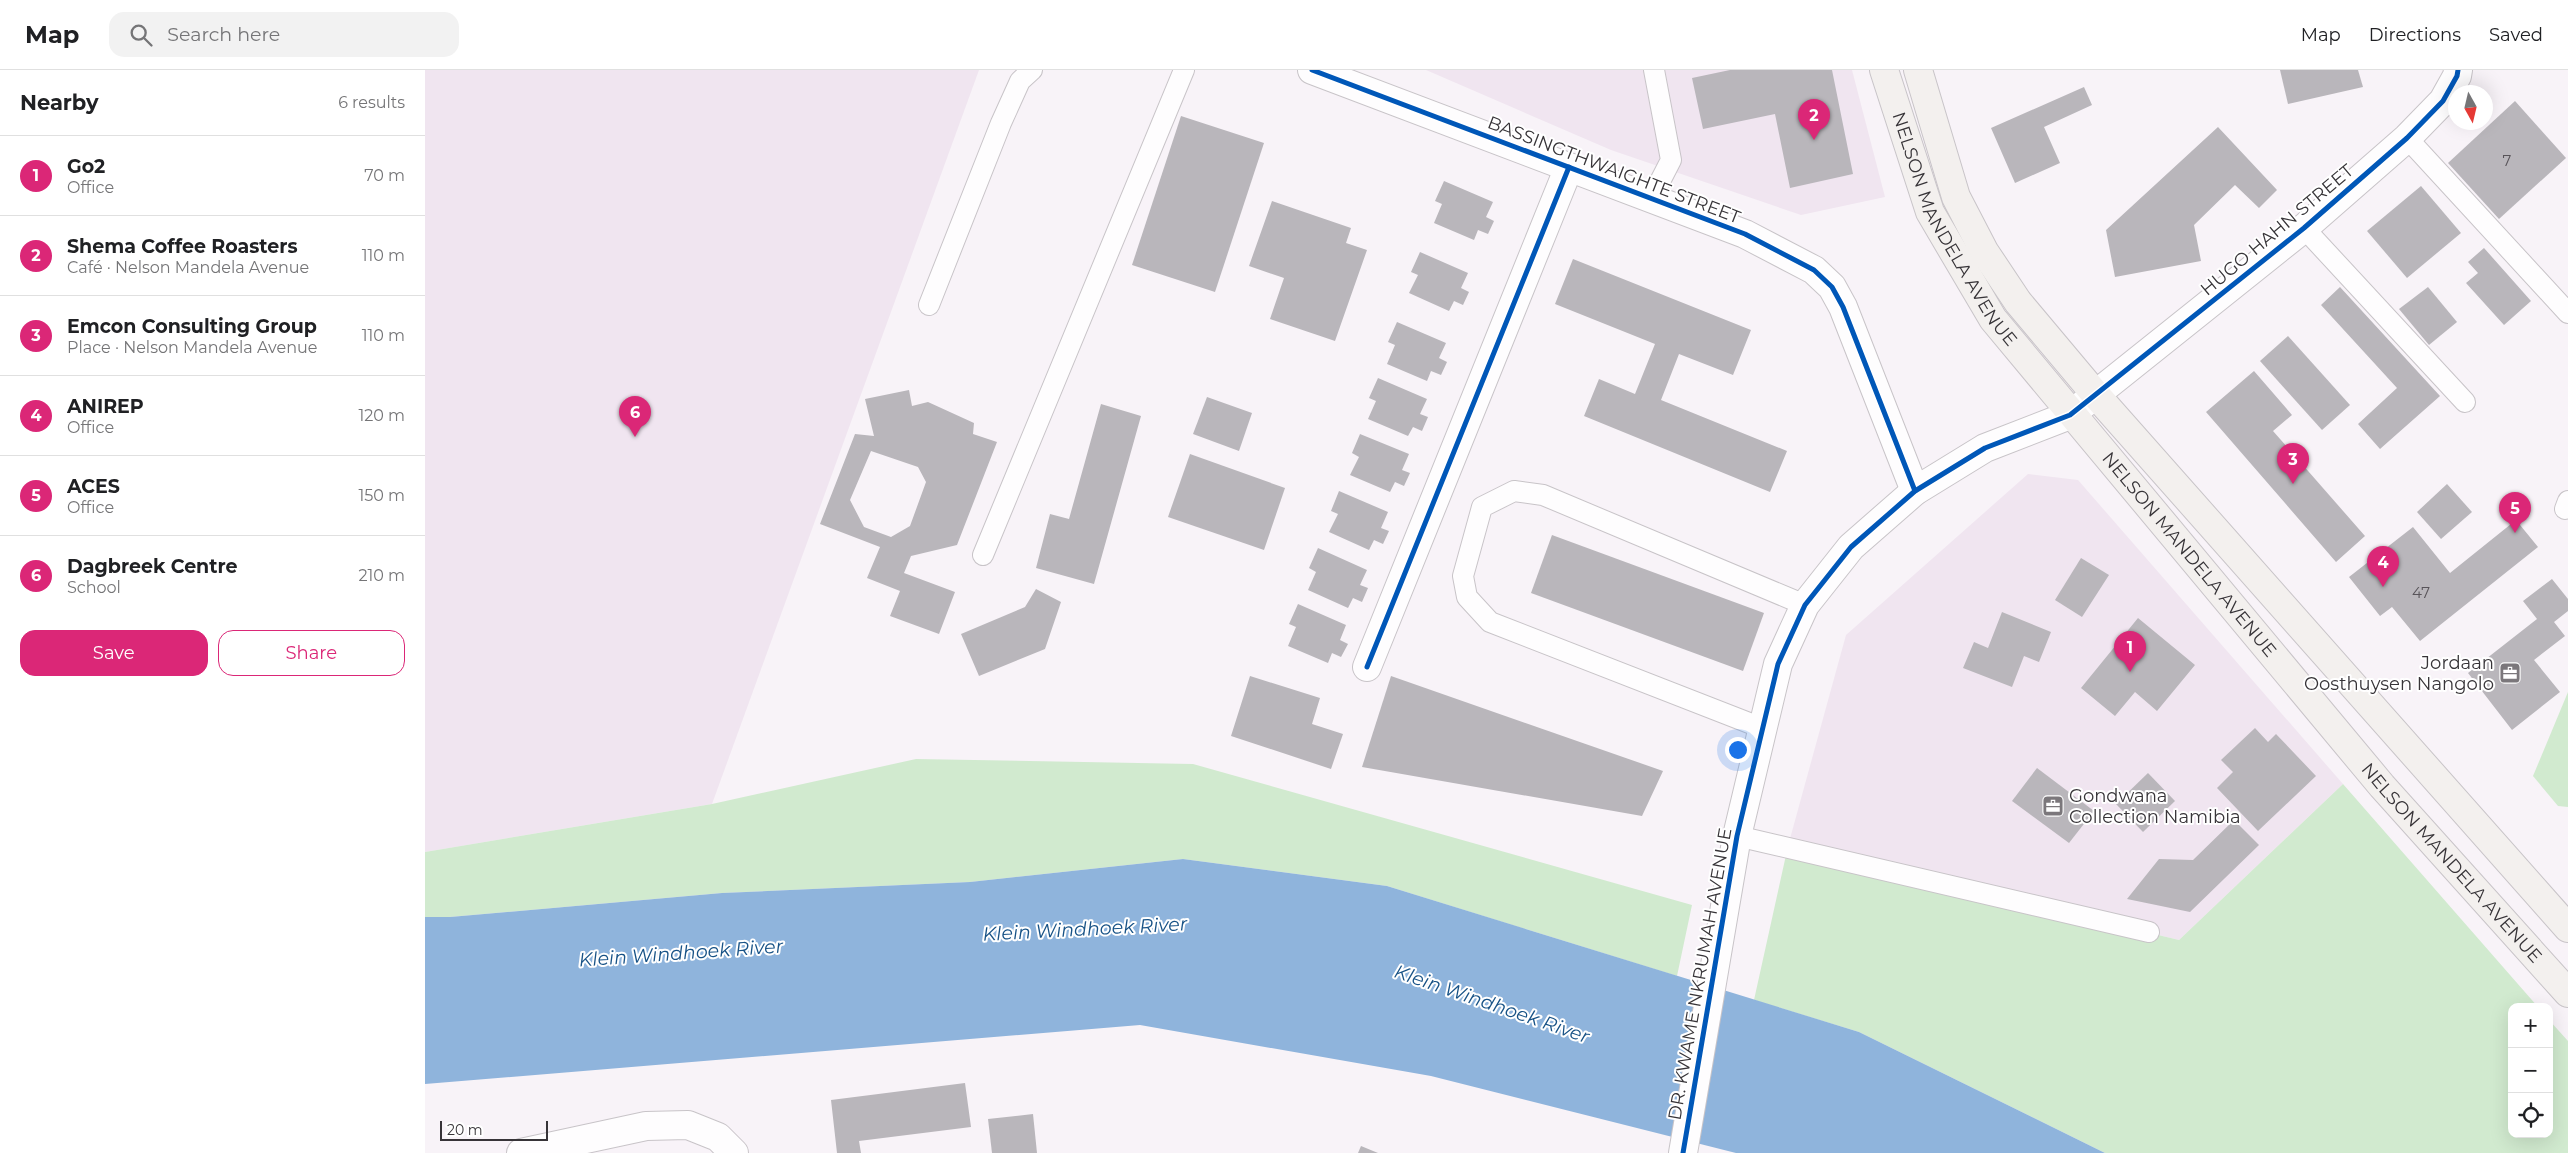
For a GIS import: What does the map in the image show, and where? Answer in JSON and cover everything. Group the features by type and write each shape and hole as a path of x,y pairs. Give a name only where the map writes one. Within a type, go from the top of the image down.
{"main road":[{"name":"NELSON MANDELA AVENUE","path":"1883,70 1930,212 1993,319 2070,414 2382,786 2568,994"},
{"name":"NELSON MANDELA AVENUE","path":"1919,70 1956,197 1984,251 2018,302 2096,395 2568,928"}],"street":[{"name":"BASSINGTHWAIGHTE STREET","path":"1312,70 1745,234 1814,270 1832,287 1843,307 1915,490"},
{"name":"HUGO HAHN STREET","path":"2096,395 2303,228 2407,138 2443,101 2457,76 2458,70"},
{"path":"1367,667 1569,167"},
{"name":"DR. KWAME NKRUMAH AVENUE","path":"1683,1153 1737,836 1778,664 1805,605 1851,547 1915,490 1985,448 2070,414 2096,395"},
{"path":"521,1153 646,1126 688,1124 718,1137 734,1153"}],"lane":[{"path":"929,306 1001,123 1020,81 1032,70"},
{"path":"983,555 1184,70"},
{"path":"1651,199 1671,160 1667,128 1655,70"},
{"path":"2407,138 2568,313"},
{"path":"2303,228 2465,402"},
{"path":"1762,728 1490,622 1467,597 1463,576 1482,507 1514,492 1543,495 1805,605"},
{"path":"1737,836 2149,932"}],"shaded area":[{"path":"425,70 979,70 712,804 425,852"},
{"path":"1426,70 1852,70 1885,197 1801,215 1611,150"},
{"path":"2028,474 2078,480 2343,784 2179,940 1788,846 1846,635"}],"green space":[{"path":"2568,692 2568,807 2558,806 2533,776"},
{"path":"916,759 1193,764 1692,905 1677,976 1387,886 1183,859 970,882 722,893 450,917 425,917 425,852 712,804"},
{"path":"2343,784 2535,1003 2508,1003 2508,1138 2553,1138 2553,1024 2568,1041 2568,1153 2105,1153 1859,1032 1754,1000 1788,846 2179,940"}],"water":[{"name":"Klein Windhoek River","path":"1183,859 1387,886 1859,1032 2105,1153 1736,1153 1431,1076 1140,1025 425,1084 425,917 450,917 722,893 970,882"}],"building":[{"path":"1730,70 1832,70 1853,174 1790,188 1775,114 1703,129 1692,78"},
{"path":"2280,70 2358,70 2363,87 2288,104"},
{"path":"2084,87 2092,105 2044,127 2060,163 2015,183 1991,128"},
{"path":"2515,101 2566,158 2499,219 2448,163 2484,130 2493,130 2493,121"},
{"path":"1181,116 1264,143 1215,292 1132,265"},
{"path":"2218,127 2277,190 2259,208 2235,185 2194,225 2201,261 2115,277 2106,230"},
{"path":"1444,181 1493,202 1486,217 1494,221 1488,234 1478,230 1474,240 1434,223 1442,204 1435,201"},
{"path":"2421,186 2461,233 2407,278 2367,231"},
{"path":"1272,201 1351,228 1346,243 1367,250 1335,341 1270,319 1284,278 1249,266"},
{"path":"2484,248 2531,301 2504,325 2466,283 2478,273 2468,262"},
{"path":"1420,252 1468,273 1461,288 1469,292 1463,305 1454,301 1449,311 1409,293 1418,275 1411,272"},
{"path":"1573,259 1751,330 1733,375 1679,354 1661,400 1787,451 1770,492 1584,416 1599,379 1635,394 1655,344 1555,304"},
{"path":"2340,287 2440,396 2380,449 2358,424 2397,388 2321,305"},
{"path":"2428,287 2457,322 2429,345 2399,309"},
{"path":"1397,322 1446,343 1439,358 1447,362 1441,375 1431,371 1427,381 1387,364 1395,345 1388,342"},
{"path":"2288,336 2350,405 2322,430 2260,361"},
{"path":"2254,371 2292,415 2273,431 2365,536 2336,562 2206,412"},
{"path":"1378,378 1427,399 1420,414 1428,417 1422,431 1413,427 1408,436 1368,419 1376,401 1369,398"},
{"path":"909,390 912,406 928,402 974,423 973,434 997,442 957,545 911,556 904,573 955,592 939,634 890,616 900,591 867,578 880,547 820,524 855,434 874,436 865,399","holes":["871,451 918,467 926,482 910,526 891,537 864,527 850,500"]},
{"path":"1207,397 1252,413 1239,451 1193,434"},
{"path":"1101,404 1141,416 1094,584 1036,568 1050,514 1069,519"},
{"path":"1360,434 1409,454 1402,470 1410,473 1404,486 1395,482 1390,492 1350,475 1359,457 1352,453"},
{"path":"1190,454 1285,488 1264,550 1168,517"},
{"path":"2447,484 2472,512 2441,539 2417,512"},
{"path":"1339,491 1388,512 1381,528 1389,531 1383,544 1374,540 1369,550 1329,532 1338,514 1331,511"},
{"path":"2516,520 2538,547 2420,641 2392,607 2380,616 2349,577 2413,527 2450,573"},
{"path":"1552,535 1764,613 1743,671 1531,593"},
{"path":"1318,548 1367,570 1360,585 1368,588 1362,602 1353,598 1348,608 1308,590 1316,572 1309,568"},
{"path":"2081,558 2109,575 2082,617 2055,600"},
{"path":"2552,579 2568,599 2568,611 2554,622 2565,636 2534,660 2560,692 2512,730 2468,673 2537,619 2523,601"},
{"path":"1036,589 1061,602 1045,649 979,676 961,634 1025,607"},
{"path":"1298,604 1346,625 1340,640 1348,644 1341,657 1332,653 1328,663 1288,646 1296,627 1289,624"},
{"path":"2002,612 2051,632 2039,662 2024,656 2012,687 1963,668 1974,642 1988,648"},
{"path":"2138,618 2195,665 2157,711 2135,692 2115,716 2081,688"},
{"path":"1250,676 1320,698 1312,724 1343,734 1331,769 1231,736"},
{"path":"1391,676 1663,771 1642,816 1362,767"},
{"path":"2255,728 2268,742 2276,734 2316,776 2258,831 2217,788 2233,772 2221,760"},
{"name":"Gondwana Collection Namibia","path":"2037,768 2094,811 2069,843 2012,801"},
{"path":"2148,773 2175,801 2143,832 2116,804"},
{"path":"2234,820 2259,845 2190,912 2127,899 2159,859 2193,860"},
{"path":"965,1083 971,1127 859,1141 861,1153 837,1153 831,1100"},
{"path":"1033,1114 1037,1153 992,1153 988,1119"},
{"path":"1361,1146 1378,1153 1358,1153"}],"cycle path":[{"path":"1312,70 1745,234 1814,270 1832,287 1843,307 1915,491"},
{"path":"1683,1153 1737,836 1778,664 1805,605 1851,547 1915,491 1985,448 2070,415 2304,228 2407,138 2443,101 2457,76 2458,70"},
{"path":"1367,667 1569,167"}],"place":[{"name":"Shema Coffee Roasters","path":"1814,140"},
{"name":"Dagbreek Centre","path":"635,437"},
{"name":"Emcon Consulting Group","path":"2293,484"},
{"name":"ACES","path":"2515,533"},
{"name":"ANIREP","path":"2383,587"},
{"name":"Go2","path":"2130,672"},
{"name":"Jordaan Oosthuysen Nangolo","path":"2510,673"},
{"name":"Gondwana Collection Namibia","path":"2053,806"}]}
